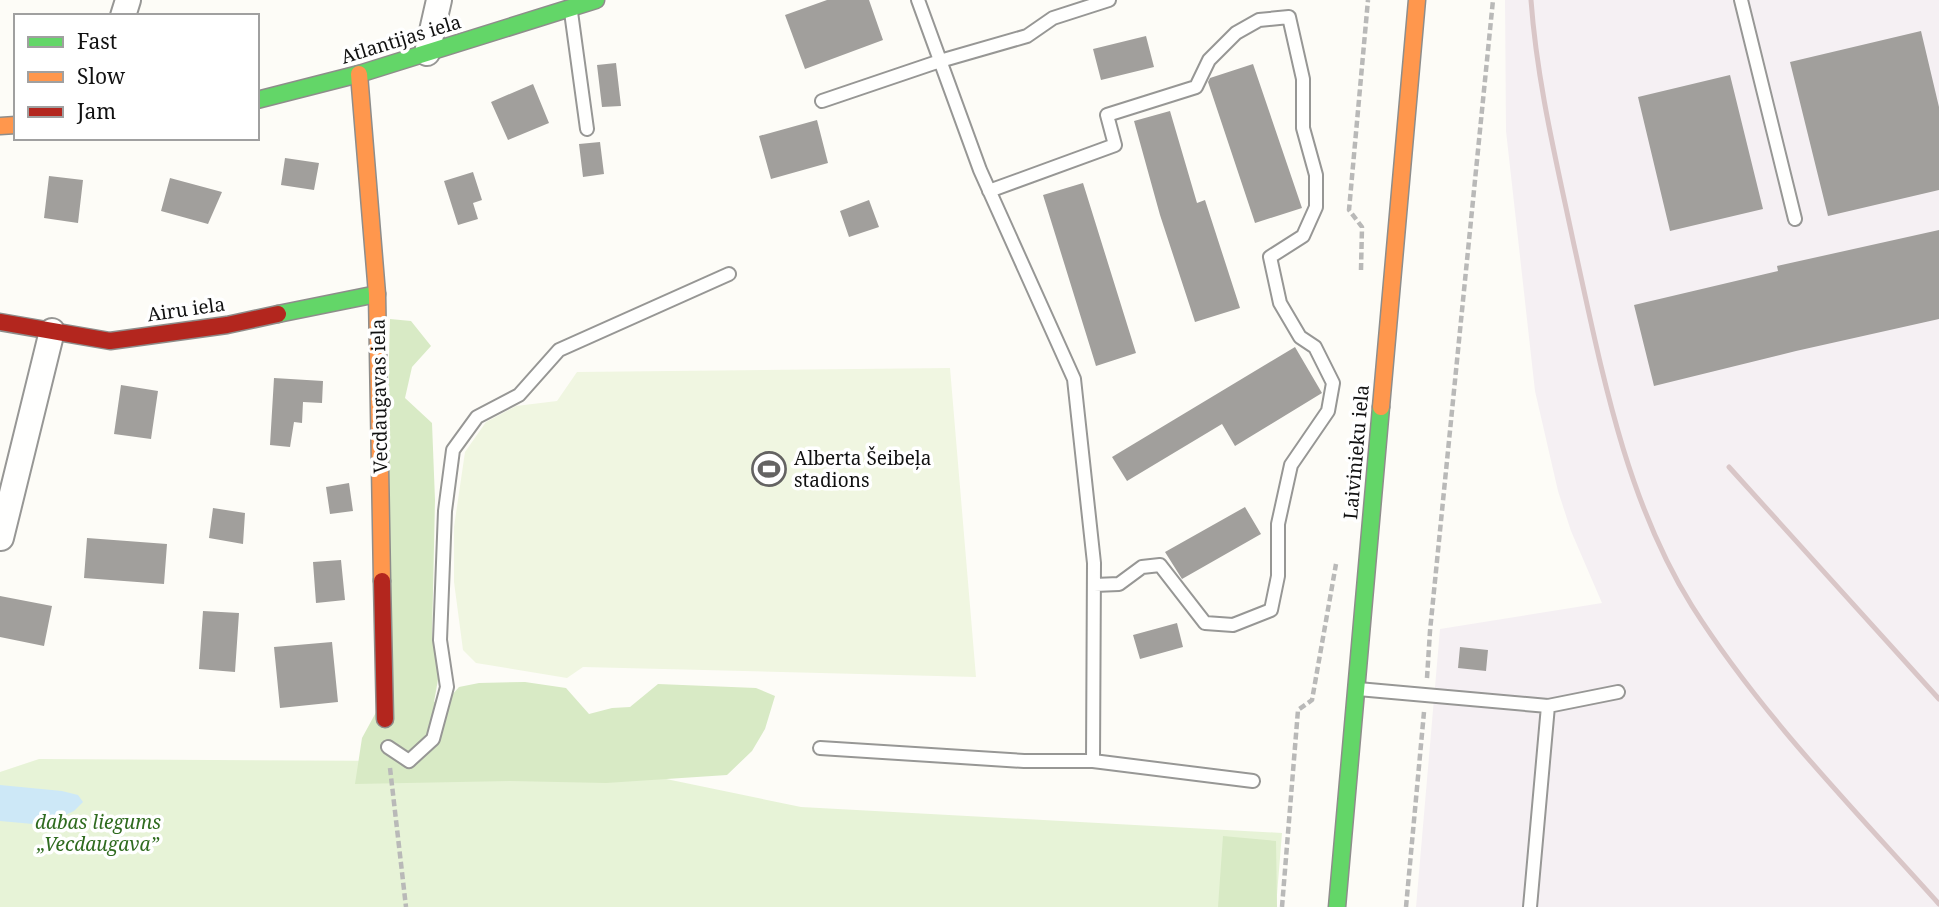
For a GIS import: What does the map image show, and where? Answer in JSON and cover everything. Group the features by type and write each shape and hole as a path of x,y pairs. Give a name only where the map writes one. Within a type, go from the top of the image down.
{"street":[{"path":"427,53 439,0"},
{"name":"Atlantijas iela","path":"259,99 359,74 596,0"},
{"name":"Laivinieku iela","path":"1337,907 1418,0"},
{"name":"Vecdaugavas iela","path":"359,74 377,294 385,719"},
{"name":"Airu iela","path":"0,322 110,341 227,325 377,294"},
{"path":"1,538 52,331"}],"lane":[{"path":"918,0 989,191 1074,379 1094,563 1093,761"},
{"path":"822,101 940,61 1027,36 1053,18 1109,0"},
{"path":"1741,0 1795,219"},
{"path":"570,8 587,129"},
{"path":"989,191 1115,145 1107,115 1196,87 1209,60 1236,33 1259,20 1289,17 1303,79 1303,128 1316,175 1316,207 1303,236 1270,257 1280,303 1300,337 1315,347 1333,383 1328,411 1291,465 1278,523 1278,576 1271,610 1233,625 1205,623 1160,565 1142,567 1119,584 1094,585"},
{"path":"388,747 409,761 433,739 447,687 440,640 445,511 453,450 477,417 519,395 559,350 729,274"},
{"path":"1356,689 1548,706 1618,692"},
{"path":"1530,907 1548,706"},
{"path":"820,748 1024,761 1093,761 1253,780"}],"path":[{"path":"1361,283 1362,227 1349,210 1368,0"},
{"path":"1406,907 1430,631 1493,0"},
{"path":"1282,907 1298,710 1312,700 1337,555"},
{"path":"388,747 406,907"}],"shaded area":[{"path":"1505,0 1939,0 1939,907 1416,907 1440,629 1602,603 1571,531 1558,491 1535,391 1506,131"}],"green space":[{"path":"390,319 411,321 431,346 412,367 405,398 432,423 435,500 432,637 441,663 434,702 451,696 459,687 479,683 525,682 566,688 589,714 630,707 658,684 756,688 775,696 765,729 752,751 727,775 606,783 510,781 355,784 362,738 380,705"},
{"name":"Alberta Šeibeļa stadions","path":"950,368 976,677 583,667 567,678 476,663 463,650 454,582 454,527 465,452 486,422 516,406 557,401 577,372"},
{"name":"dabas liegums „Vecdaugava”","path":"39,759 584,762 801,807 1282,833 1276,907 0,907 0,772"},
{"path":"1223,836 1276,841 1277,907 1218,907"}],"water":[{"path":"0,785 62,791 78,795 83,802 74,811 44,825 0,821"}],"building":[{"path":"827,0 869,0 883,40 805,69 785,15"},
{"path":"1921,31 1939,107 1939,190 1828,216 1790,62"},
{"path":"1146,36 1154,67 1101,80 1093,49"},
{"path":"616,63 621,106 602,107 597,65"},
{"path":"1253,64 1302,208 1255,223 1208,82 1210,78"},
{"path":"1730,75 1763,209 1670,231 1638,97"},
{"path":"533,84 549,123 508,140 491,102"},
{"path":"1170,111 1197,203 1205,200 1240,308 1195,322 1160,215 1134,121"},
{"path":"817,120 828,163 771,179 759,136"},
{"path":"600,142 604,174 583,177 579,144"},
{"path":"285,158 319,163 314,190 281,185"},
{"path":"473,172 482,200 473,203 478,219 458,225 444,181"},
{"path":"49,176 83,180 78,223 44,218"},
{"path":"170,178 222,192 208,224 161,211"},
{"path":"1083,183 1136,353 1096,366 1043,195"},
{"path":"869,200 879,227 849,237 840,211"},
{"path":"1939,230 1939,319 1654,386 1634,305 1778,271 1777,266"},
{"path":"1295,347 1322,393 1235,446 1222,424 1127,481 1112,457"},
{"path":"274,378 323,381 322,403 303,402 302,423 294,422 290,447 270,445"},
{"path":"121,385 158,391 151,439 114,434"},
{"path":"349,483 353,511 330,514 326,487"},
{"path":"1245,507 1261,534 1182,579 1165,552"},
{"path":"213,508 245,513 243,544 209,538"},
{"path":"87,538 167,544 164,584 84,578"},
{"path":"341,560 345,600 316,603 313,562"},
{"path":"0,596 52,606 44,646 0,637"},
{"path":"203,611 239,613 235,672 199,669"},
{"path":"1177,623 1183,647 1140,659 1133,635"},
{"path":"332,642 338,702 280,708 274,647"},
{"path":"1460,647 1488,650 1486,671 1458,668"}],"railway":[{"path":"1531,0 1548,123 1594,338 1618,431 1649,522 1692,606 1748,685 1809,760 1939,904"},
{"path":"1729,467 1939,699"}],"traffic: fast":[{"path":"259,99 359,74 596,0"},
{"path":"278,314 377,294"},
{"path":"1337,907 1381,407"}],"traffic: slow":[{"path":"1381,407 1417,0"},
{"path":"359,74 377,294 382,581"},
{"path":"0,126 14,125"}],"traffic: jam":[{"path":"0,322 110,341 227,325 278,314"},
{"path":"382,581 385,719"}],"place":[{"name":"Alberta Šeibeļa stadions","path":"769,469"}]}
